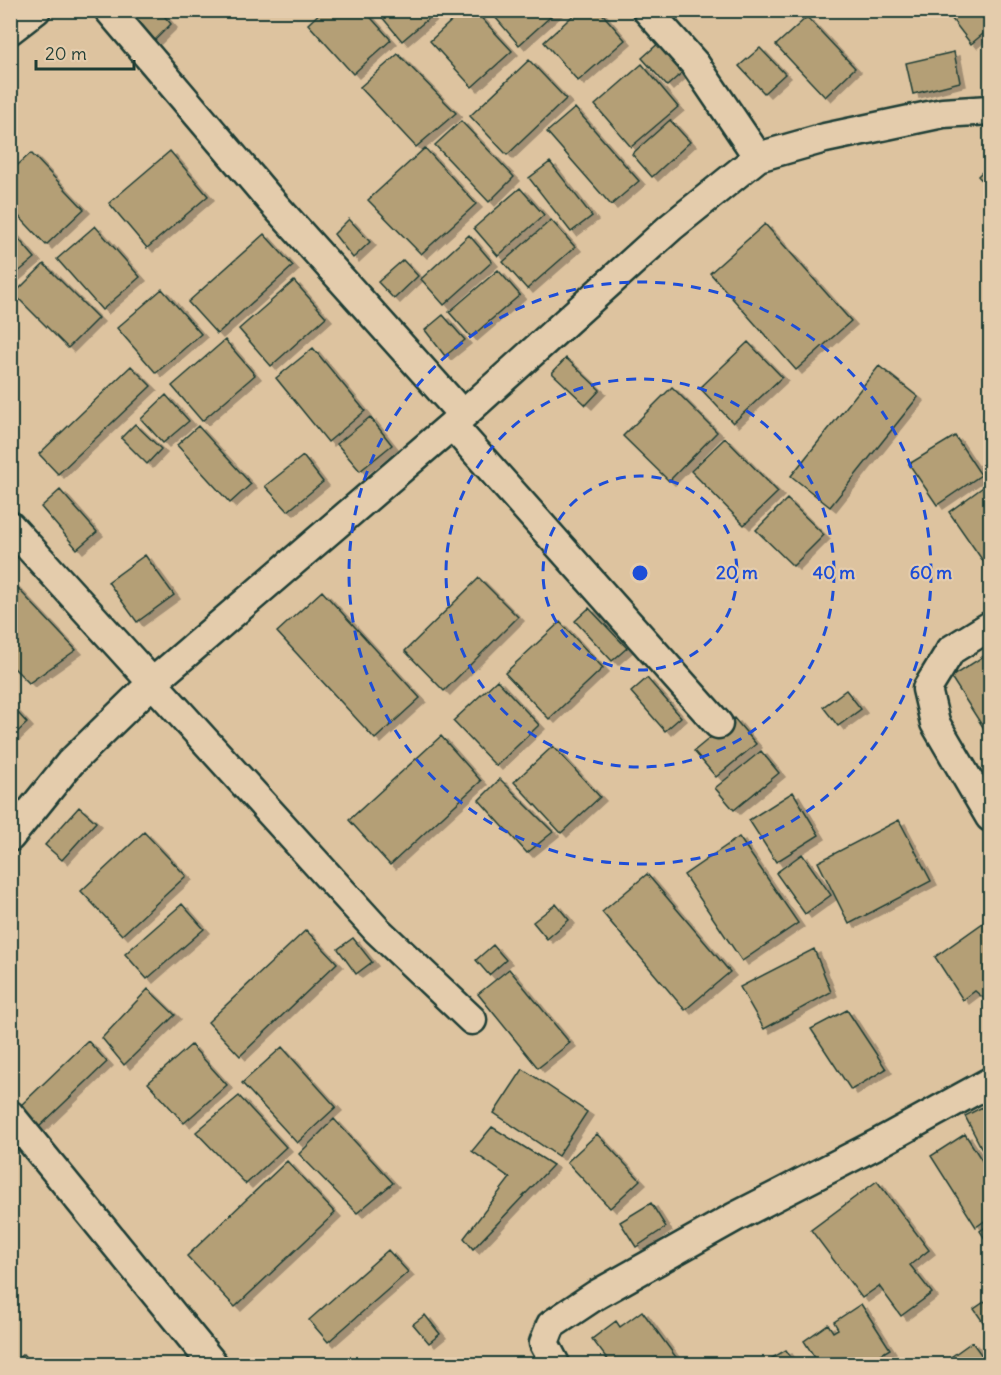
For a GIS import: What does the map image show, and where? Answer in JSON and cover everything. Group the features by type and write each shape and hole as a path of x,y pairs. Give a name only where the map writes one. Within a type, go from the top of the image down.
{"street":[{"path":"10,30 36,10"},
{"path":"109,10 718,724"},
{"path":"647,10 695,64 758,157"},
{"path":"10,837 70,763 152,683 458,420 671,227 758,157 825,138 943,113 990,110"},
{"path":"10,526 376,930 472,1020"},
{"path":"990,626 951,650 927,689 935,723 990,817"},
{"path":"555,1365 544,1343 551,1325 596,1295 735,1216 875,1145 990,1082"},
{"path":"10,1115 213,1365"}],"building":[{"path":"128,10 159,10 171,24 155,40"},
{"path":"323,10 364,10 391,40 353,74 308,24"},
{"path":"376,10 435,10 436,12 402,41"},
{"path":"463,10 474,10 512,51 472,87 430,41"},
{"path":"489,10 558,10 519,45"},
{"path":"579,10 599,10 625,40 578,81 544,42"},
{"path":"945,10 990,10 990,28 971,44"},
{"path":"807,17 855,68 825,97 776,45"},
{"path":"661,41 686,69 667,86 642,58"},
{"path":"760,48 785,74 764,93 739,66"},
{"path":"954,52 960,82 913,94 906,63"},
{"path":"398,54 456,113 416,147 360,87"},
{"path":"529,60 566,99 507,155 470,116"},
{"path":"642,64 678,107 631,147 595,105"},
{"path":"575,108 639,181 611,205 547,132"},
{"path":"670,120 690,142 652,177 632,154"},
{"path":"461,121 514,177 489,202 435,145"},
{"path":"425,148 476,204 421,254 368,200"},
{"path":"170,151 208,196 147,248 109,203"},
{"path":"31,153 84,209 46,245 10,207 10,172"},
{"path":"550,162 592,216 571,232 529,178"},
{"path":"990,164 990,189 978,176"},
{"path":"520,188 544,215 498,256 474,228"},
{"path":"349,219 370,242 353,258 334,234"},
{"path":"551,220 575,247 527,289 503,262"},
{"path":"765,224 851,321 796,370 710,273"},
{"path":"95,226 140,277 102,310 57,259"},
{"path":"10,229 35,258 10,279"},
{"path":"264,234 293,266 217,334 188,302"},
{"path":"469,235 492,262 444,305 421,279"},
{"path":"403,260 418,276 394,299 378,282"},
{"path":"44,264 98,318 68,348 14,294"},
{"path":"498,270 520,295 471,337 449,312"},
{"path":"294,281 326,317 271,366 239,329"},
{"path":"162,289 201,334 156,373 117,328"},
{"path":"443,315 465,340 445,356 425,330"},
{"path":"225,340 255,375 202,421 172,386"},
{"path":"748,342 782,377 733,423 700,388"},
{"path":"313,348 365,411 328,442 276,378"},
{"path":"566,358 600,390 586,405 552,373"},
{"path":"131,366 151,386 58,474 39,454"},
{"path":"879,366 918,397 830,507 791,476"},
{"path":"672,387 717,432 669,481 623,436"},
{"path":"166,395 189,421 163,443 141,419"},
{"path":"990,413 990,429 983,419"},
{"path":"370,417 392,445 360,471 337,444"},
{"path":"135,424 161,449 147,464 121,438"},
{"path":"198,426 251,484 230,503 177,445"},
{"path":"955,436 981,475 937,505 909,464"},
{"path":"725,438 778,492 744,525 691,471"},
{"path":"303,456 323,482 288,511 265,486"},
{"path":"986,485 990,492 990,571 949,512"},
{"path":"60,490 97,532 77,549 41,507"},
{"path":"787,499 824,535 793,566 756,530"},
{"path":"145,555 174,595 137,622 108,582"},
{"path":"479,578 518,617 444,691 405,651"},
{"path":"10,580 76,650 29,683 10,664"},
{"path":"322,591 420,698 375,739 277,632"},
{"path":"589,608 627,648 612,661 575,621"},
{"path":"560,622 603,668 549,719 505,673"},
{"path":"990,652 990,738 951,677"},
{"path":"647,678 681,717 665,731 631,692"},
{"path":"497,680 539,725 496,766 453,721"},
{"path":"846,690 861,709 838,726 823,707"},
{"path":"10,704 27,723 10,739"},
{"path":"734,718 756,744 716,777 694,751"},
{"path":"441,736 481,781 390,865 349,820"},
{"path":"553,746 600,797 561,833 514,782"},
{"path":"761,751 779,773 734,810 715,788"},
{"path":"500,779 553,832 527,853 479,800"},
{"path":"793,792 819,835 776,862 749,820"},
{"path":"79,807 96,822 62,860 45,845"},
{"path":"899,820 931,881 849,924 818,862"},
{"path":"144,832 186,876 122,935 81,891"},
{"path":"739,837 798,923 742,961 684,875"},
{"path":"802,854 831,895 805,914 776,873"},
{"path":"647,874 730,972 685,1010 602,912"},
{"path":"182,904 204,929 147,979 125,954"},
{"path":"556,904 569,920 547,939 533,922"},
{"path":"990,918 990,997 987,1001 975,991 963,1000 935,957"},
{"path":"306,930 337,963 240,1056 208,1022"},
{"path":"353,938 372,962 356,974 338,949"},
{"path":"493,945 506,960 489,975 476,960"},
{"path":"814,949 831,992 764,1029 740,987"},
{"path":"509,969 570,1043 538,1068 478,994"},
{"path":"148,989 175,1015 124,1065 102,1038"},
{"path":"847,1010 886,1069 851,1090 811,1029"},
{"path":"88,1041 107,1062 39,1127 18,1108"},
{"path":"191,1045 227,1085 184,1123 148,1083"},
{"path":"282,1047 336,1107 297,1143 242,1083"},
{"path":"523,1069 587,1112 558,1156 494,1113"},
{"path":"239,1096 286,1147 246,1184 196,1132"},
{"path":"990,1103 990,1149 984,1153 965,1116"},
{"path":"334,1119 393,1183 357,1213 299,1154"},
{"path":"492,1127 553,1165 473,1249 464,1238 510,1178 472,1151"},
{"path":"597,1134 640,1180 610,1208 567,1162"},
{"path":"965,1134 990,1173 990,1217 976,1227 931,1156"},
{"path":"287,1161 335,1213 235,1307 187,1256"},
{"path":"877,1181 929,1250 910,1265 932,1293 901,1316 879,1286 862,1298 811,1230"},
{"path":"651,1203 666,1227 636,1247 620,1222"},
{"path":"990,1224 990,1247 980,1231"},
{"path":"388,1250 408,1272 328,1342 309,1320"},
{"path":"990,1298 990,1332 974,1309"},
{"path":"861,1304 890,1349 865,1364 819,1364 804,1341 828,1324 833,1332 838,1329 834,1322"},
{"path":"642,1311 681,1364 611,1364 592,1339 616,1321 620,1327"},
{"path":"425,1315 440,1334 429,1343 413,1324"},
{"path":"972,1342 988,1364 941,1364"},
{"path":"786,1350 795,1364 769,1364 767,1361"},
{"path":"23,1354 32,1364 11,1364"}]}
